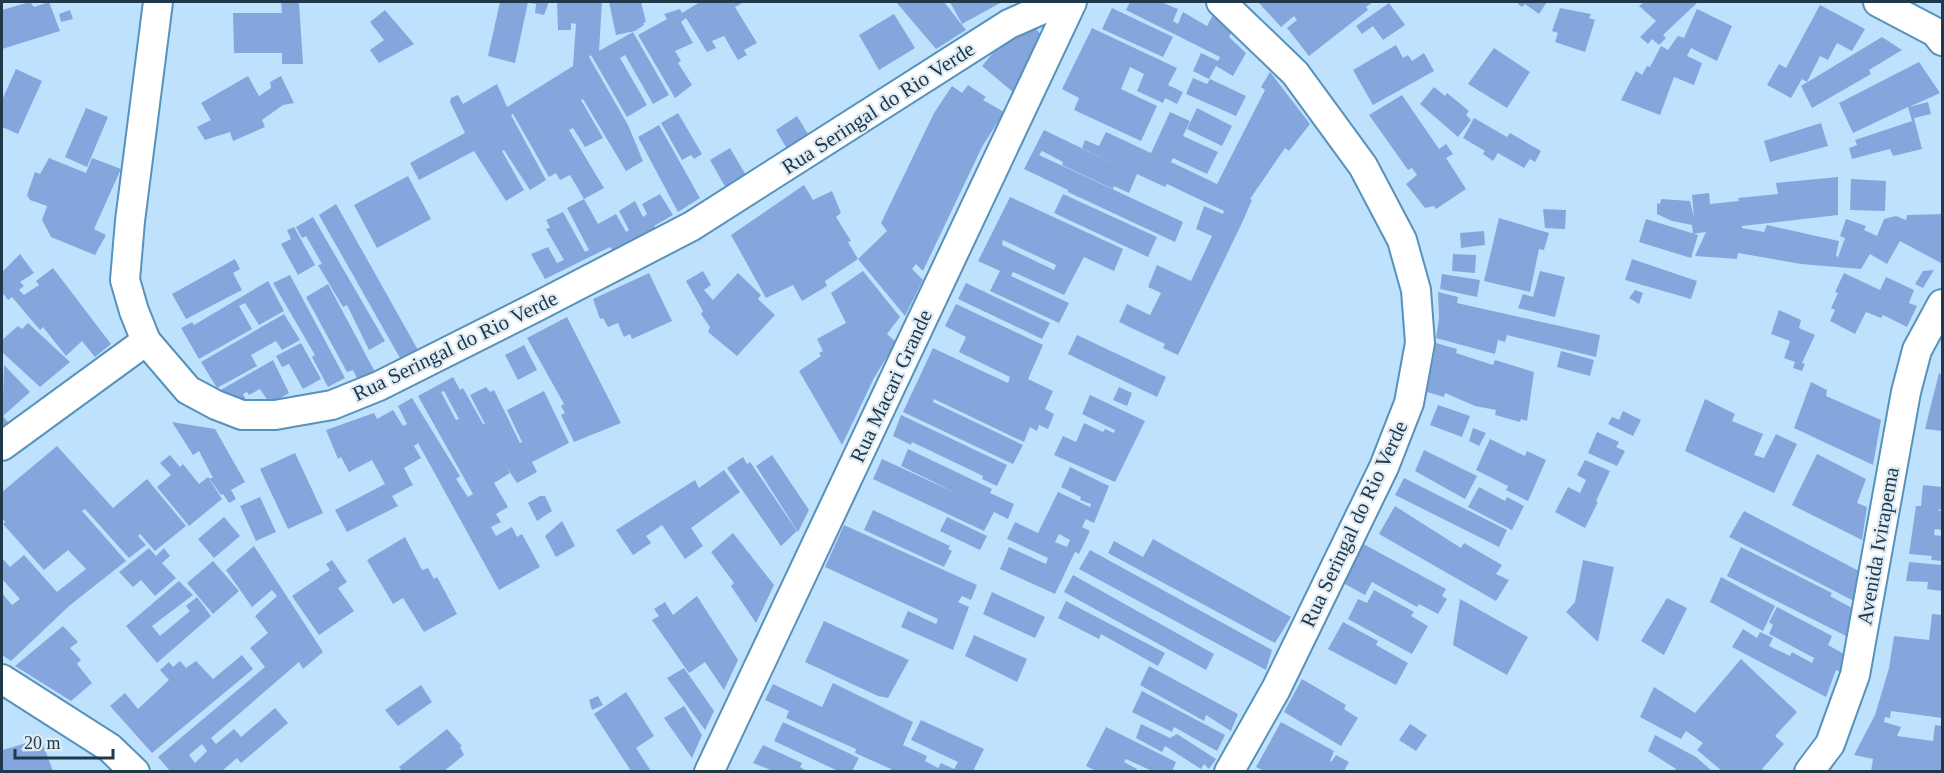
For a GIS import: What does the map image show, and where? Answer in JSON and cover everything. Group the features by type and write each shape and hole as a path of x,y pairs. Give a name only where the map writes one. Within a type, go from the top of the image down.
{"street":[{"name":"Rua Seringal do Rio Verde","path":"158,2 131,209 125,280 146,341 188,390 216,405 243,415 275,415 332,405 379,386 693,226 1009,24 1059,2"},
{"name":"Rua Macari Grande","path":"709,771 1072,2"},
{"name":"Rua Seringal do Rio Verde","path":"1221,2 1295,73 1363,166 1402,240 1416,290 1420,343 1410,403 1384,467 1276,689 1229,771"},
{"path":"1878,2 1935,32 1942,41"},
{"path":"1910,19 1942,18"},
{"name":"Avenida Ivirapema","path":"1809,771 1830,744 1855,675 1906,392 1917,350 1940,311"},
{"path":"2,446 146,341"},
{"path":"2,679 110,748 135,771"}],"building":[{"path":"30,2 34,7 49,2 60,31 2,49 2,10"},
{"path":"281,2 299,2 303,64 282,64 282,53 234,53 233,13 282,13"},
{"path":"500,2 528,2 515,63 488,56"},
{"path":"549,2 544,15 535,13 536,4 531,3"},
{"path":"557,2 602,2 599,51 633,32 669,95 653,104 625,55 620,58 647,105 627,117 591,55 589,57 628,125 643,161 626,171 583,99 581,100 603,138 585,147 573,128 569,130 604,188 584,199 570,175 560,180 556,173 549,177 513,114 511,115 546,180 530,190 504,150 502,151 524,190 506,201 474,151 419,180 410,163 465,133 450,102 451,98 458,95 463,104 497,84 507,107 573,66 576,24 571,23 571,30 558,30"},
{"path":"609,2 641,2 646,22 635,31 616,35"},
{"path":"700,2 744,2 735,7 757,43 744,50 747,55 738,60 724,36 712,41 716,48 707,52 686,18 681,22 693,43 675,51 681,61 678,63 692,85 675,98 638,35 667,19 664,14 680,9 682,13"},
{"path":"896,2 944,2 966,30 936,49"},
{"path":"950,2 1002,2 962,24"},
{"path":"1130,2 1161,2 1178,9 1173,21 1178,24 1183,12 1207,26 1214,13 1233,29 1229,37 1246,53 1233,76 1216,66 1209,79 1193,71 1201,53 1218,61 1220,57 1126,10"},
{"path":"1258,2 1373,2 1366,7 1368,10 1309,56 1287,28 1297,20 1294,16 1281,27"},
{"path":"1516,2 1547,2 1539,14 1525,4 1522,7"},
{"path":"1644,2 1698,2 1663,35 1666,38 1659,45 1652,39 1648,44 1640,37 1656,21 1639,6"},
{"path":"1389,3 1405,25 1383,40 1373,26 1362,34 1356,26"},
{"path":"1820,5 1865,29 1852,51 1837,43 1828,60 1820,56 1807,82 1802,79 1791,98 1767,85 1779,64 1786,68"},
{"path":"1112,8 1173,37 1163,57 1102,29"},
{"path":"1560,8 1591,14 1589,18 1595,20 1585,52 1555,42 1558,33 1552,31"},
{"path":"1697,9 1732,26 1717,61 1691,48 1687,56 1702,63 1694,85 1674,77 1660,115 1621,100 1636,71 1642,75 1647,66 1650,67 1661,46 1668,50 1678,36 1684,38"},
{"path":"70,10 73,19 61,22 59,14"},
{"path":"385,10 414,44 379,63 370,50 384,40 370,22"},
{"path":"894,14 915,48 879,70 859,35"},
{"path":"1033,25 1042,36 1014,93 982,66 1007,36"},
{"path":"1092,28 1177,68 1168,85 1183,92 1177,104 1165,98 1163,103 1137,91 1144,74 1130,67 1121,89 1157,106 1141,141 1074,110 1079,98 1062,89"},
{"path":"1882,37 1902,50 1869,70 1871,74 1812,108 1801,86"},
{"path":"1396,45 1403,58 1408,55 1412,61 1424,53 1434,71 1373,105 1353,70"},
{"path":"1494,48 1530,72 1507,108 1468,84"},
{"path":"1919,62 1940,93 1909,107 1928,102 1931,114 1914,118 1922,149 1893,156 1890,149 1852,159 1849,148 1857,145 1855,140 1912,121 1908,107 1853,133 1839,103"},
{"path":"16,69 42,81 18,134 2,127 2,100"},
{"path":"1270,72 1310,124 1289,151 1285,148 1250,199 1252,200 1242,223 1178,355 1163,348 1165,344 1119,322 1127,304 1150,315 1161,293 1148,287 1157,265 1191,281 1212,236 1196,229 1204,206 1223,214 1224,211 1167,184 1165,187 1137,174 1129,193 1114,186 1113,189 1062,165 1063,162 1042,151 1039,155 1183,222 1175,242 1024,169 1044,130 1129,171 1082,148 1085,140 1099,146 1106,132 1151,153 1170,112 1190,121 1183,136 1218,152 1207,174 1173,158 1171,162 1217,184 1265,90 1261,87"},
{"path":"248,76 259,96 271,88 270,82 281,76 294,103 283,105 262,120 265,127 233,141 230,132 205,140 197,127 211,120 201,103"},
{"path":"1193,78 1207,84 1210,79 1246,96 1236,116 1186,94"},
{"path":"968,85 986,97 983,100 1004,112 982,147 923,271 916,264 912,269 923,280 905,316 858,259 887,231 881,223 934,113 952,86 962,93"},
{"path":"1434,87 1445,96 1447,93 1469,111 1466,115 1471,120 1458,137 1420,104"},
{"path":"1402,95 1439,149 1446,144 1453,154 1446,158 1466,189 1436,209 1434,206 1425,208 1406,184 1417,175 1412,168 1408,170 1369,115"},
{"path":"86,108 108,117 87,167 65,157"},
{"path":"1197,108 1232,126 1222,146 1187,129"},
{"path":"678,113 702,154 694,159 691,155 682,160 661,123"},
{"path":"797,116 811,139 790,154 776,130"},
{"path":"1474,118 1507,137 1510,133 1541,151 1535,162 1530,159 1524,168 1498,153 1493,161 1483,154 1485,151 1463,138"},
{"path":"1821,123 1828,146 1770,162 1764,141"},
{"path":"659,125 700,198 678,212 638,137"},
{"path":"730,148 747,177 727,190 710,160"},
{"path":"49,158 86,173 92,158 121,169 94,229 106,235 95,255 51,237 42,220 47,206 30,200 27,195 35,172 40,174"},
{"path":"408,176 431,219 377,248 354,205"},
{"path":"1838,177 1838,215 1742,226 1742,228 1764,232 1767,225 1839,241 1836,256 1838,257 1845,238 1840,236 1846,219 1866,226 1864,230 1877,236 1884,219 1896,216 1906,220 1907,215 1942,214 1941,263 1900,241 1887,264 1870,254 1861,269 1801,264 1738,253 1737,259 1695,256 1706,232 1693,234 1692,225 1672,221 1657,214 1657,203 1660,204 1661,199 1690,201 1694,217 1692,195 1709,193 1710,204 1739,201 1738,198 1778,194 1776,183"},
{"path":"1851,179 1886,181 1885,211 1850,210"},
{"path":"804,185 813,200 832,191 841,213 836,217 851,241 848,242 858,259 825,281 827,286 802,301 793,285 766,298 731,235"},
{"path":"660,194 673,215 654,226 656,229 613,251 610,247 545,279 531,254 548,247 557,263 564,260 546,229 550,228 546,220 563,212 585,252 589,250 567,208 584,199 598,224 616,214 626,232 629,230 619,211 635,201 643,217 647,214 642,204"},
{"path":"1063,194 1157,237 1148,257 1054,213"},
{"path":"1010,197 1123,249 1114,271 1084,257 1064,295 1013,272 1011,276 1069,303 1059,323 990,291 1000,271 978,261","holes":["1003,240 1056,265 1054,270 1002,245"]},
{"path":"336,204 418,350 400,358 319,215"},
{"path":"1543,209 1566,210 1565,229 1545,228"},
{"path":"313,217 385,341 369,350 347,305 343,307 318,265 322,264 306,236 302,238 296,227"},
{"path":"1499,218 1549,233 1544,250 1539,249 1530,292 1484,281"},
{"path":"1646,219 1698,235 1691,258 1639,242"},
{"path":"294,227 315,265 298,275 281,244 291,239 287,230"},
{"path":"1484,231 1485,245 1461,248 1460,233"},
{"path":"20,254 34,273 20,282 24,286 19,290 24,295 39,285 36,281 53,268 111,344 95,357 82,341 66,356 43,327 40,330 12,297 8,300 2,292 2,272"},
{"path":"1453,254 1476,255 1475,273 1452,271"},
{"path":"235,259 240,269 233,273 242,290 186,319 172,294"},
{"path":"1632,259 1697,281 1691,299 1625,280"},
{"path":"1934,270 1923,288 1915,284 1923,271"},
{"path":"703,271 711,285 704,290 713,300 738,273 761,295 758,299 775,315 737,356 708,332 710,327 701,314 703,311 686,281"},
{"path":"863,271 900,317 887,334 896,342 874,378 842,445 799,371 821,356 819,353 823,351 817,339 846,323 831,293"},
{"path":"1540,271 1565,277 1555,317 1518,308 1523,294 1533,297"},
{"path":"649,273 672,321 632,339 630,334 624,337 618,323 608,327 603,318 600,319 593,299"},
{"path":"1844,273 1880,290 1886,277 1914,290 1909,303 1917,306 1907,327 1883,315 1881,318 1866,312 1855,334 1830,321 1835,310 1831,308 1838,293 1835,292"},
{"path":"1442,274 1480,280 1477,297 1440,289"},
{"path":"290,275 345,378 328,387 312,357 315,355 273,283"},
{"path":"268,281 284,311 259,325 245,303 239,306 252,329 199,359 181,328 192,322 194,325"},
{"path":"966,283 1050,323 1042,339 958,299"},
{"path":"328,284 375,372 358,380 353,370 347,372 306,297"},
{"path":"1635,290 1643,293 1639,304 1629,298"},
{"path":"1438,292 1458,297 1457,303 1600,335 1596,357 1507,335 1505,342 1498,340 1495,354 1436,338 1439,318"},
{"path":"956,304 1043,345 1028,379 1053,391 1045,409 1054,414 1048,429 1039,425 1037,431 1030,427 1024,442 934,399 933,402 1023,445 1013,464 903,412 933,348 1008,383 1010,377 959,352 966,337 945,326"},
{"path":"1779,310 1801,320 1799,328 1815,335 1802,363 1805,364 1802,371 1793,368 1795,362 1784,358 1790,341 1771,334"},
{"path":"284,314 300,340 282,350 276,341 251,355 257,366 217,388 201,362"},
{"path":"567,317 621,423 574,442 561,415 565,413 561,406 564,404 527,338"},
{"path":"28,323 70,362 40,387 2,352 2,340 18,326 22,329"},
{"path":"1077,335 1166,377 1157,397 1068,354"},
{"path":"301,343 321,379 303,389 289,364 282,367 276,356"},
{"path":"1436,343 1457,349 1456,353 1493,365 1495,360 1534,372 1527,421 1521,419 1520,422 1495,415 1496,410 1475,406 1445,393 1444,397 1427,392"},
{"path":"524,345 537,370 518,380 505,355"},
{"path":"1561,351 1594,360 1590,376 1557,367"},
{"path":"273,360 289,393 270,404 260,389 249,395 247,392 243,394 248,404 219,391"},
{"path":"4,365 30,392 3,416 11,426 2,434"},
{"path":"1939,373 1942,375 1942,431 1925,429"},
{"path":"453,377 460,390 463,388 485,424 470,395 486,387 490,392 494,390 520,443 522,442 507,410 544,391 569,443 532,462 537,472 517,483 504,463 510,473 494,483 508,507 496,514 501,522 491,527 496,536 512,527 517,537 522,534 540,567 499,590 418,443 414,446 421,458 404,468 413,485 392,496 398,506 347,532 335,510 385,484 372,460 349,472 341,457 338,459 326,430 374,413 377,419 393,410 403,426 407,424 398,406 412,398 460,476 456,479 468,497 473,494 418,396","holes":["444,391 459,419 456,420 441,392"]},
{"path":"1811,382 1827,390 1826,396 1881,420 1873,465 1794,428"},
{"path":"1119,387 1132,393 1127,406 1113,400"},
{"path":"1090,395 1145,421 1115,482 1054,455 1063,436 1076,442 1084,423 1103,432 1105,429 1114,433 1115,430 1082,414"},
{"path":"1705,399 1735,414 1732,421 1763,434 1754,455 1764,458 1776,434 1797,444 1774,493 1685,451"},
{"path":"1438,405 1470,416 1462,437 1430,425"},
{"path":"1623,411 1641,420 1633,436 1608,424 1612,417 1619,420"},
{"path":"901,415 1007,465 997,486 982,479 983,476 912,442 911,445 893,436"},
{"path":"172,422 215,429 245,482 231,490 236,499 229,503 223,494 221,495 209,478 213,478 199,451 193,455"},
{"path":"1473,428 1486,433 1479,446 1469,441"},
{"path":"1597,432 1619,442 1616,447 1625,451 1617,466 1588,453"},
{"path":"1490,439 1525,456 1527,451 1546,460 1528,501 1506,490 1508,486 1476,470"},
{"path":"57,446 113,508 147,479 186,526 155,551 140,534 138,536 146,545 129,558 85,509 82,511 126,561 69,606 11,661 2,655 2,593 12,605 20,599 2,579 2,558 10,567 24,555 57,592 86,569 68,550 44,570 3,524 5,522 2,517 2,492"},
{"path":"908,449 992,489 990,493 1014,504 1008,519 994,512 984,531 873,479 882,459 958,494 901,466"},
{"path":"1424,450 1477,476 1465,499 1415,471"},
{"path":"295,453 323,513 288,529 260,469"},
{"path":"1817,454 1866,479 1857,503 1867,507 1862,540 1792,505"},
{"path":"170,455 180,467 183,464 199,484 208,477 222,499 189,526 157,487 171,475 160,463"},
{"path":"772,455 809,510 798,532 756,466"},
{"path":"743,457 747,464 750,462 797,531 781,546 727,468"},
{"path":"1585,460 1610,471 1585,528 1555,512 1568,487 1580,493 1586,480 1577,475"},
{"path":"1070,467 1109,486 1094,523 1086,519 1082,527 1090,531 1079,554 1075,552 1055,594 1000,569 1009,547 1046,564 1048,558 1007,539 1015,522 1038,533 1058,492 1090,507 1091,504 1080,500 1081,497 1061,487","holes":["1059,534 1070,540 1067,547 1055,542"]},
{"path":"724,470 740,492 691,528 703,546 685,559 662,525 646,536 651,543 633,555 616,530 695,480 699,488"},
{"path":"1404,478 1507,530 1499,547 1395,495"},
{"path":"1923,485 1942,487 1942,509 1937,510 1942,511 1942,530 1935,529 1934,535 1942,536 1942,561 1931,560 1932,556 1909,554 1916,506 1921,506"},
{"path":"1479,487 1505,501 1507,497 1524,506 1512,530 1468,507"},
{"path":"540,496 545,496 552,511 537,521 528,503"},
{"path":"260,497 276,532 256,541 240,506"},
{"path":"1395,506 1461,548 1464,543 1502,565 1496,574 1509,580 1496,601 1379,534"},
{"path":"873,510 950,546 948,549 952,551 944,567 864,530"},
{"path":"1744,511 1859,571 1854,601 1729,537"},
{"path":"224,517 240,536 214,558 198,539"},
{"path":"947,517 987,536 980,550 940,531"},
{"path":"562,521 575,546 556,557 545,536"},
{"path":"844,525 977,585 971,600 962,596 958,602 969,607 953,650 901,627 908,611 936,624 938,619 825,567"},
{"path":"733,533 774,585 756,623 731,586 734,583 711,552"},
{"path":"405,537 422,570 428,568 434,579 437,577 457,614 424,632 403,598 393,604 367,560"},
{"path":"1153,539 1291,617 1275,643 1108,553 1114,541 1143,557"},
{"path":"1358,541 1446,589 1442,596 1447,599 1438,614 1419,604 1417,607 1372,582 1365,595 1336,579"},
{"path":"254,546 323,652 303,669 299,662 211,738 216,744 234,729 241,737 275,708 288,723 241,763 237,758 222,771 170,771 158,757 265,667 250,648 268,633 255,616 277,596 272,590 252,607 226,570","holes":["202,744 207,751 195,763 189,755"]},
{"path":"1741,547 1832,593 1830,596 1852,608 1846,636 1727,576"},
{"path":"149,548 156,556 164,548 170,556 162,563 176,578 155,596 141,580 133,587 119,572"},
{"path":"1090,550 1272,650 1266,670 1079,569"},
{"path":"332,560 347,582 338,588 354,611 319,635 292,596 330,570 326,564"},
{"path":"1583,560 1614,567 1598,642 1566,612 1575,602"},
{"path":"213,561 239,591 213,614 187,583"},
{"path":"1909,562 1942,565 1942,591 1927,589 1928,582 1906,581"},
{"path":"1073,575 1214,654 1206,670 1064,592"},
{"path":"1721,577 1775,606 1763,631 1710,602"},
{"path":"179,581 193,595 152,626 160,636 190,611 186,606 197,597 211,616 157,663 126,626"},
{"path":"1374,590 1414,612 1411,616 1428,626 1412,654 1348,619 1358,599 1367,603"},
{"path":"992,592 1045,617 1035,638 983,614"},
{"path":"697,596 738,660 724,690 705,662 689,673 652,620 659,616 654,609 665,602 673,615"},
{"path":"1667,598 1687,608 1664,655 1641,641"},
{"path":"1460,599 1528,637 1507,675 1453,645"},
{"path":"1066,601 1165,653 1158,666 1101,634 1099,639 1058,618"},
{"path":"1777,607 1832,636 1828,645 1844,654 1840,672 1836,670 1826,697 1732,647 1743,629 1757,638 1760,632 1773,638 1769,646 1790,656 1792,652 1812,663 1814,658 1769,634 1773,625 1769,622"},
{"path":"1932,614 1942,615 1942,718 1891,711 1890,718 1885,717 1884,722 1901,727 1897,736 1933,741 1935,725 1942,726 1942,771 1871,771 1873,759 1854,755 1875,715 1889,668 1894,636 1929,640"},
{"path":"824,621 909,660 888,698 878,696 805,662"},
{"path":"1343,622 1378,641 1376,645 1408,663 1396,685 1328,649"},
{"path":"63,626 78,642 70,648 81,660 77,664 92,683 71,701 15,666"},
{"path":"974,635 1027,659 1017,682 965,656"},
{"path":"242,655 253,669 152,753 110,706 125,693 138,709 169,680 160,670 169,662 173,667 180,661 186,668 196,661 213,679"},
{"path":"1741,659 1797,712 1775,736 1784,744 1762,769 1765,771 1722,771 1697,750 1703,743 1686,731 1681,739 1640,717 1654,687 1695,713"},
{"path":"1149,666 1238,714 1231,731 1206,715 1204,721 1140,685"},
{"path":"684,668 714,711 705,730 667,678"},
{"path":"1302,679 1346,705 1344,709 1358,718 1341,746 1284,712"},
{"path":"833,683 913,722 903,745 927,756 925,761 938,768 941,763 954,769 958,762 911,740 921,720 984,749 973,771 891,771 855,753 856,749 786,718 789,711 765,700 773,684 822,707"},
{"path":"421,685 432,702 398,726 385,710"},
{"path":"1142,691 1225,735 1217,751 1174,727 1172,732 1132,712"},
{"path":"626,692 654,736 636,748 651,771 631,771 594,714"},
{"path":"598,696 603,705 592,710 589,700"},
{"path":"684,706 702,735 692,758 664,718"},
{"path":"783,722 859,758 852,771 838,771 774,741"},
{"path":"1281,722 1334,751 1330,761 1336,755 1349,762 1344,771 1264,771 1256,767"},
{"path":"1141,724 1170,738 1177,734 1216,759 1209,769 1204,764 1201,769 1165,746 1162,752 1136,738"},
{"path":"1410,724 1427,735 1416,751 1399,740"},
{"path":"1106,727 1176,762 1172,771 1152,771 1126,759 1124,762 1137,769 1136,771 1096,771 1086,766"},
{"path":"447,729 462,746 460,747 464,755 444,771 402,771 399,767"},
{"path":"1655,735 1696,757 1712,771 1674,771 1676,769 1648,751"},
{"path":"41,739 53,771 2,771 2,750"},
{"path":"763,745 802,763 800,767 807,771 773,771 753,763"}]}
